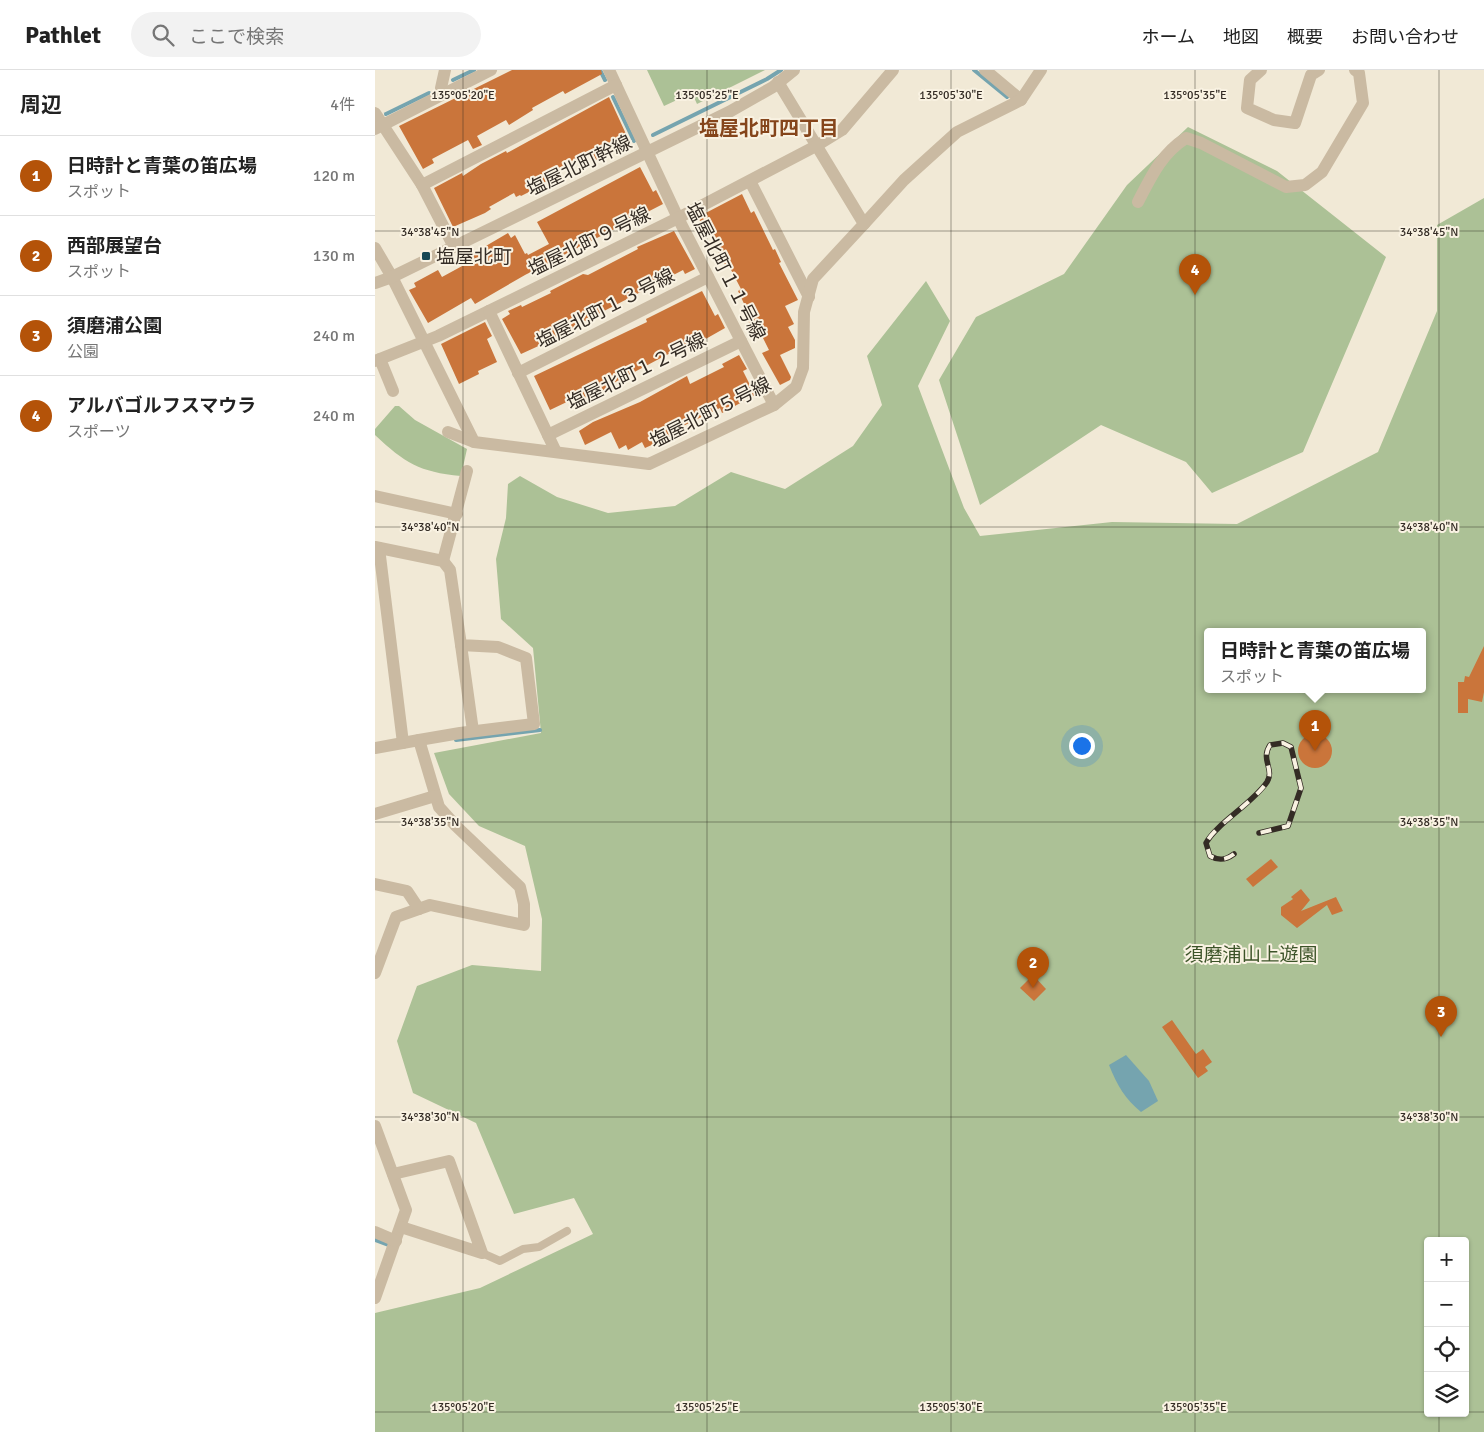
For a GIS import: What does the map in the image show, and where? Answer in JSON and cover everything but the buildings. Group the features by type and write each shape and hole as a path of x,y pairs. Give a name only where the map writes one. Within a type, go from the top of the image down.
{"street":[{"path":"444,94 441,88 445,70"},
{"path":"380,127 491,70"},
{"name":"塩屋北町１１号線","path":"609,70 678,218 774,405"},
{"name":"塩屋北町幹線","path":"375,283 392,277 729,112 794,70"},
{"name":"塩屋北町９号線","path":"378,360 424,342 489,311 678,218 816,146 842,130 893,70"},
{"path":"988,71 1021,100 1041,70"},
{"path":"1261,70 1249,80 1247,108 1274,120 1295,123 1311,75 1319,70"},
{"path":"1138,202 1159,163 1172,148 1186,138 1201,143 1286,187 1305,185 1322,172 1363,103 1359,73 1355,70"},
{"path":"778,82 864,224"},
{"path":"422,185 616,85"},
{"name":"塩屋北町５号線","path":"448,432 474,442 649,464 774,405 797,387 803,368 804,312 813,279 904,180 957,132 1021,100"},
{"path":"375,113 380,127 422,185 454,247"},
{"path":"750,181 809,297"},
{"path":"375,248 392,277 474,442"},
{"name":"塩屋北町１３号線","path":"518,373 708,277"},
{"path":"489,311 555,452"},
{"name":"塩屋北町１２号線","path":"548,435 741,341"},
{"path":"378,360 393,391"},
{"path":"443,562 467,471"},
{"path":"375,496 457,514"},
{"path":"403,743 377,548 443,562 450,570 473,731"},
{"path":"375,748 473,731 535,724 526,658 499,647 461,645"},
{"path":"375,973 396,917 430,905 525,925 520,887 456,826 439,807 419,740"},
{"path":"375,814 435,796"},
{"path":"375,884 407,891 419,909"},
{"path":"375,1126 406,1210 375,1298"},
{"path":"393,1174 449,1161 482,1253"},
{"path":"401,1226 482,1253"},
{"path":"375,1232 396,1241"}],"lane":[{"path":"482,1253 500,1261 523,1249 539,1247 567,1231"}],"green space":[{"path":"647,70 765,70 697,104 692,93 664,106"},
{"path":"1188,127 1277,171 1386,257 1303,452 1212,493 1186,462 1101,425 980,505 939,380 976,317 1064,274 1127,185"},
{"name":"須磨浦山上遊園","path":"1484,198 1484,1432 375,1432 375,1313 480,1288 593,1234 574,1198 514,1214 476,1123 413,1093 397,1041 417,986 472,965 541,971 542,919 525,846 479,826 449,794 434,753 541,733 533,648 501,619 496,559 506,518 508,484 520,476 557,497 608,513 675,506 731,472 785,489 853,446 882,405 867,356 926,281 950,321 918,386 964,508 980,536 1112,522 1237,524 1378,452 1437,311 1437,225"},
{"path":"395,406 399,406 415,420 467,449 461,476 423,469 395,453 375,435 375,429"}],"water":[{"path":"1126,1055 1149,1081 1158,1101 1141,1112 1122,1091 1109,1065"}],"waterway":[{"path":"453,80 474,70"},
{"path":"600,70 605,80"},
{"path":"653,135 767,79 781,70"},
{"path":"974,70 1007,97"},
{"path":"386,114 429,93"},
{"path":"613,97 634,141"},
{"path":"456,740 540,730"},
{"path":"375,1240 389,1245"}],"railway":[{"path":"1234,854 1228,858 1213,858 1210,856 1206,843 1218,828 1261,790 1269,777 1267,750 1270,745 1283,743 1291,747 1301,788 1288,826 1259,833"}],"place":[{"name":"塩屋北町","path":"426,256"},
{"name":"アルバゴルフスマウラ","path":"1195,295"},
{"name":"日時計と青葉の笛広場","path":"1315,751"},
{"name":"西部展望台","path":"1033,988"},
{"name":"須磨浦公園","path":"1441,1037"}],"district":[{"name":"塩屋北町四丁目","path":"769,128"}]}
